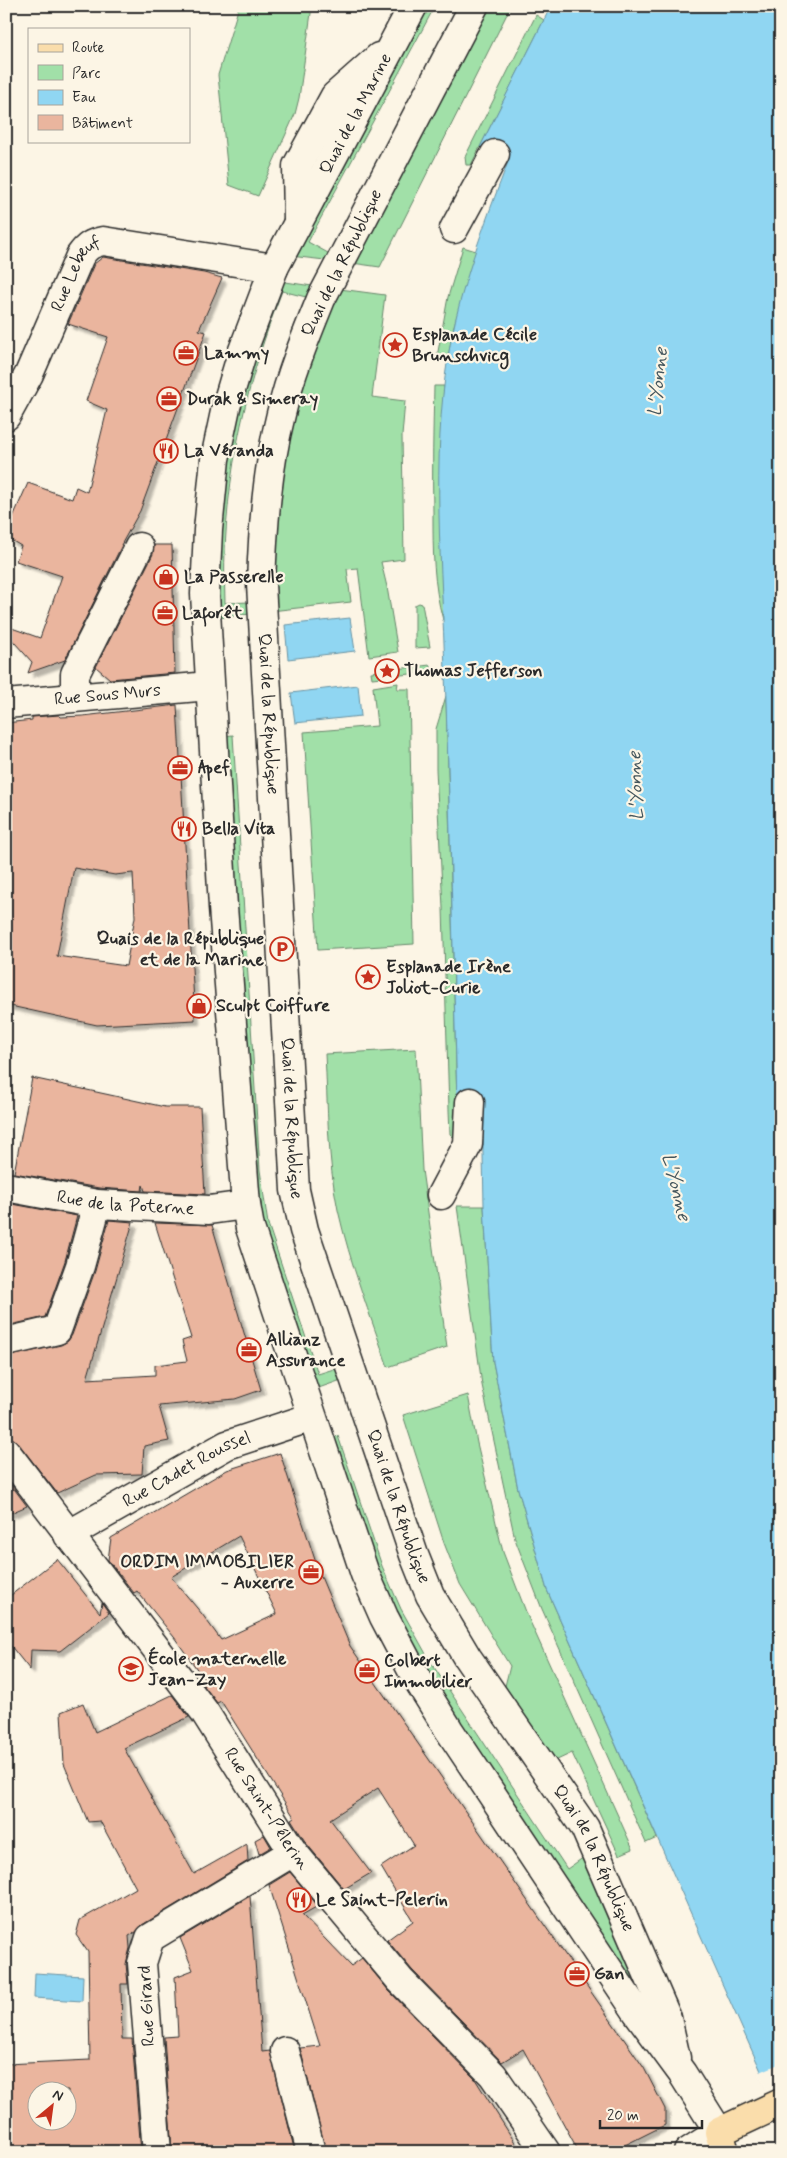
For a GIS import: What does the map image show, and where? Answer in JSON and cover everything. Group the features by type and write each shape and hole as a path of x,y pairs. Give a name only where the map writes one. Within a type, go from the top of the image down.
{"main road":[{"path":"722,2142 772,2107"}],"street":[{"name":"Quai de la Marine","path":"298,222 413,6"},
{"name":"Quai de la République","path":"474,6 321,299 302,346 281,413 270,468 262,533 261,584 295,1190 304,1230 414,1556 430,1595 467,1657 585,1828 667,2018 679,2069"},
{"path":"454,229 495,154"},
{"name":"Quai de la République","path":"298,222 274,268 242,353 226,407 215,459 205,585 209,686 224,927 246,1205 250,1228 365,1574 384,1617 413,1672 449,1730 637,2012 679,2069 722,2142"},
{"name":"Rue Lebeuf","path":"6,416 30,374 80,256 86,247 103,241 227,251 274,268"},
{"path":"75,697 74,674 139,547"},
{"name":"Rue Sous Murs","path":"6,704 209,686"},
{"path":"441,1195 468,1144 470,1102"},
{"name":"Rue de la Poterne","path":"6,1187 97,1204 208,1210 246,1205"},
{"path":"6,1342 57,1330 80,1266 97,1204"},
{"name":"Rue Cadet Roussel","path":"68,1535 227,1445 312,1417"},
{"name":"Rue Saint-Pélerin","path":"6,1452 204,1712 293,1852 400,1980 493,2075 546,2152"},
{"name":"Rue Girard","path":"157,2152 142,1964 150,1938 293,1852"},
{"path":"285,2051 311,2152"},
{"path":"688,2152 722,2142"}],"green space":[{"path":"239,6 312,6 295,114 258,196 229,185 218,75"},
{"path":"424,6 435,6 308,242 328,253 325,260 290,256"},
{"path":"487,6 511,6 380,267 352,263"},
{"path":"536,15 544,20 471,165 466,165 465,157"},
{"path":"463,247 476,251 453,329 448,358 437,357 448,297"},
{"path":"279,281 312,286 306,297 282,291 256,367 237,444 231,483 225,562 225,603 249,602 250,614 217,618 218,525 235,410"},
{"path":"340,289 385,295 372,397 405,401 402,436 404,559 381,562 398,652 369,656 358,568 347,569 351,602 271,611 271,537 285,436 316,339"},
{"path":"434,386 444,386 440,485 443,620 435,580 434,554"},
{"path":"422,604 430,647 415,648 415,605"},
{"path":"430,665 430,672 372,678 371,672"},
{"path":"398,683 397,689 409,689 414,944 318,950 304,732 377,726 373,687"},
{"path":"446,696 457,1102 457,1133 453,1137 450,1134 443,908 436,769 436,729"},
{"path":"233,735 260,1170 268,1224 318,1374 343,1366 347,1378 313,1390 259,1226 223,736"},
{"path":"416,1049 422,1170 447,1347 388,1367 354,1269 334,1191 325,1054"},
{"path":"457,1206 484,1206 493,1362 518,1489 547,1590 657,1838 646,1843 542,1609 515,1539 482,1385"},
{"path":"468,1395 477,1443 503,1552 528,1617 633,1849 619,1855 572,1753 555,1761 505,1686 510,1666 460,1584 444,1543 403,1415"},
{"path":"338,1436 382,1566 401,1609 430,1661 567,1869 587,1855 650,1999 644,2003 421,1667 392,1613 328,1439"}],"water":[{"name":"L'Yonne","path":"551,6 781,6 781,2116 547,1590 518,1489 493,1362 484,1206 482,1102 457,1102 447,726 439,514 440,435 443,396 448,357 465,282 508,162 480,147"},
{"path":"350,618 355,651 288,659 285,625"},
{"path":"358,685 361,716 295,723 291,693"},
{"path":"35,1973 83,1976 82,2001 34,1998"}],"pier":[{"path":"781,2063 781,2119 758,2073"}],"building":[{"path":"103,257 204,273 222,278 199,330 206,332 140,511 121,545 65,660 28,673 32,662 6,633 6,626 40,638 62,576 16,561 21,546 6,537 6,533 28,483 72,499 76,487 87,492 107,410 86,401 108,337 68,324 94,264"},
{"path":"154,545 172,545 175,673 110,679 96,667 153,554"},
{"path":"177,705 195,1020 97,1025 6,1005 6,723 32,720 32,717 83,716","holes":["74,868 115,875 133,873 135,917 126,966 57,956"]},
{"path":"32,1078 165,1107 200,1107 205,1194 145,1191 143,1185 142,1191 99,1188 14,1173"},
{"path":"7,1203 77,1216 65,1261 45,1317 6,1326"},
{"path":"109,1220 133,1222 87,1379 155,1375 155,1365 187,1361 182,1341 191,1338 155,1223 212,1225 261,1390 235,1399 159,1406 169,1441 144,1446 142,1474 96,1475 57,1493 18,1443 12,1438 6,1437 6,1357 61,1345 68,1341 72,1335 95,1271"},
{"path":"280,1453 319,1572 350,1646 644,2068 665,2109 665,2125 611,2152 579,2152 523,2049 502,2062 412,1970 387,1940 413,1921 381,1867 414,1845 378,1788 330,1819 371,1873 344,1889 306,1843 291,1819 294,1817 221,1701 217,1703 200,1681 204,1679 174,1637 137,1591 134,1593 108,1560 111,1538 227,1470","holes":["239,1536 277,1614 221,1640 171,1577"]},
{"path":"6,1478 27,1506 6,1515"},
{"path":"57,1559 100,1613 102,1603 109,1613 60,1651 31,1650 30,1670 6,1640 6,1599"},
{"path":"172,1695 189,1717 124,1748 194,1874 247,1844 248,1861 142,1925 129,1936 130,1948 126,1964 128,1984 121,1984 122,2039 132,2039 141,2152 6,2152 6,2064 90,2060 88,1952 76,1935 80,1920 136,1888 100,1821 88,1822 64,1764 61,1712 83,1703 95,1732"},
{"path":"264,1835 271,1847 259,1854 255,1840"},
{"path":"290,1872 318,1906 302,1915 351,1966 362,1958 389,1991 475,2079 521,2152 326,2152 300,2048 320,2046 269,1885"},
{"path":"250,1896 262,2052 270,2051 295,2152 172,2152 164,2037 178,2036 175,1977 193,1970 180,1938"}],"place":[{"name":"Esplanade Cécile Brunschvicg","path":"395,345"},
{"name":"Lammy","path":"186,353"},
{"name":"Durak & Simeray","path":"169,399"},
{"name":"La Véranda","path":"166,451"},
{"name":"La Passerelle","path":"166,577"},
{"name":"Laforêt","path":"165,613"},
{"name":"Thomas Jefferson","path":"387,671"},
{"name":"Apef","path":"180,768"},
{"name":"Bella Vita","path":"184,829"},
{"name":"Quais de la République et de la Marine","path":"282,949"},
{"name":"Esplanade Irène Joliot-Curie","path":"368,977"},
{"name":"Sculpt Coiffure","path":"199,1006"},
{"name":"Allianz Assurance","path":"249,1350"},
{"name":"ORDIM IMMOBILIER - Auxerre","path":"311,1572"},
{"name":"École maternelle Jean-Zay","path":"131,1669"},
{"name":"Colbert Immobilier","path":"367,1671"},
{"name":"Le Saint-Pelerin","path":"299,1900"},
{"name":"Gan","path":"577,1974"}]}
